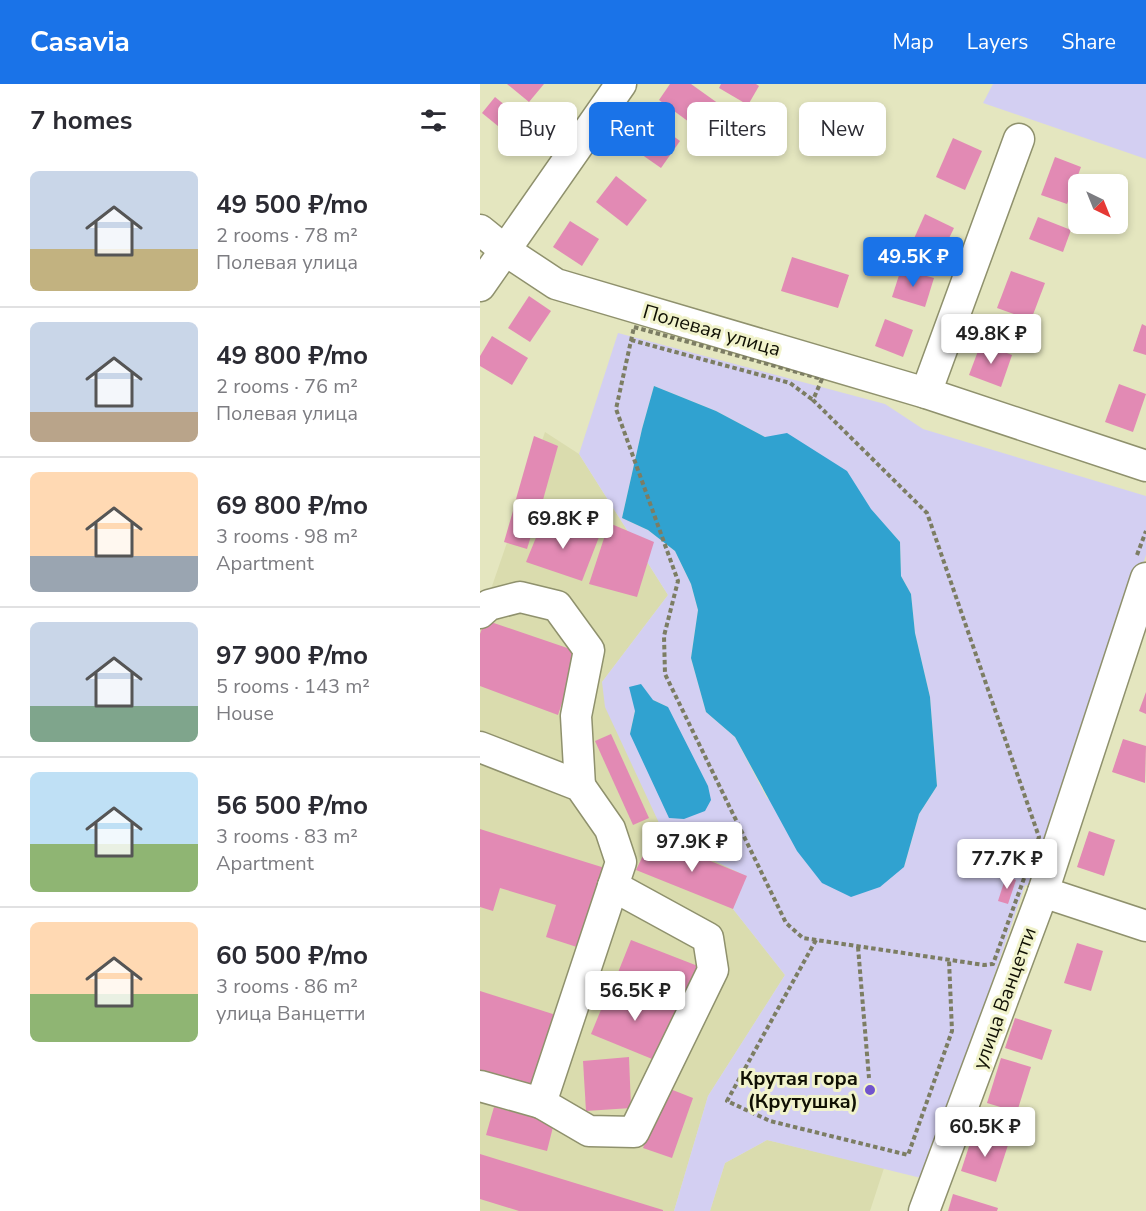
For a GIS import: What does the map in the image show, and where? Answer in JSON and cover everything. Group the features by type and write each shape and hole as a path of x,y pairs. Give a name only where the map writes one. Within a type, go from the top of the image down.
{"street":[{"path":"480,286 621,84"},
{"path":"926,393 1019,139"},
{"name":"Полевая улица","path":"480,230 506,251 556,284 926,393 1146,466"},
{"name":"улица Ванцетти","path":"924,1211 1043,892 1146,578"},
{"path":"480,613 489,605 520,597 556,606 589,650 576,716 580,786 610,829 621,862 541,1103"},
{"path":"480,747 580,786"},
{"path":"480,1086 541,1103 589,1131 634,1132 713,970 708,938 613,886"},
{"path":"1043,892 1146,926"}],"path":[{"path":"631,340 790,383 813,400 927,513 1039,837 993,964 984,965 803,938 786,923 665,674 663,636 678,581 616,409 631,340 634,327 822,379 813,400"},
{"path":"816,940 727,1101 770,1121 908,1155 952,1031 949,960"},
{"path":"858,947 869,1078"}],"shaded area":[{"path":"993,84 1146,84 1146,159 983,103"},
{"path":"618,333 885,404 923,429 1146,496 1146,555 1035,887 1025,885 925,1179 767,1140 725,1163 710,1211 674,1211 708,1096 785,975 733,909 746,876 666,838 605,707 602,682 668,595 579,454","holes":["654,386 716,411 765,437 871,510 900,542 901,576 911,594 915,633 930,697 937,786 919,814 904,867 767,798 735,737 706,712 691,658 698,610 691,584 675,551 648,530 622,518","653,700 668,707 630,734 635,711"]},
{"path":"545,432 579,454 668,595 602,682 747,876 733,909 785,975 708,1096 674,1211 480,1211 480,600 490,592"},
{"path":"767,1140 884,1168 870,1211 710,1211 725,1163"}],"water":[{"path":"654,386 716,411 765,437 787,433 847,471 871,509 900,542 901,576 911,594 915,633 930,697 937,786 919,814 904,867 880,887 851,897 822,883 797,851 735,737 706,712 691,658 698,610 691,584 675,551 648,530 622,518"},
{"path":"641,684 653,700 668,707 708,786 711,800 705,811 684,819 669,818 630,734 635,711 629,687"}],"building":[{"path":"507,84 544,84 529,102"},
{"path":"670,84 691,84 716,102 687,102 687,120 675,112 675,102 659,100"},
{"path":"721,84 756,84 759,86 750,102 743,102 719,88"},
{"path":"495,97 501,102 498,102 498,126 482,113"},
{"path":"675,137 680,141 675,148"},
{"path":"953,138 982,151 965,190 936,177"},
{"path":"644,156 669,156 661,168"},
{"path":"1055,157 1081,167 1078,174 1068,174 1067,204 1041,195"},
{"path":"616,176 647,200 627,226 596,202"},
{"path":"925,214 954,228 940,257 912,243"},
{"path":"1038,217 1068,229 1070,234 1063,252 1029,239"},
{"path":"570,221 599,239 582,266 553,247"},
{"path":"792,257 849,275 838,308 781,291"},
{"path":"901,269 934,278 925,307 892,297"},
{"path":"1011,271 1045,283 1031,320 997,308"},
{"path":"529,296 551,311 530,342 508,328"},
{"path":"885,319 913,330 903,357 875,346"},
{"path":"1142,324 1146,326 1146,355 1133,351"},
{"path":"492,336 528,358 512,385 480,366 480,356"},
{"path":"981,343 1012,355 1001,387 969,375"},
{"path":"1119,384 1146,394 1133,432 1105,422"},
{"path":"534,436 558,446 541,507 516,499"},
{"path":"515,504 529,509 525,522 534,526 527,549 504,542"},
{"path":"544,518 599,537 582,581 526,562"},
{"path":"609,523 654,542 637,597 589,584"},
{"path":"485,620 579,652 558,715 480,686 480,634"},
{"path":"1146,692 1146,714 1139,711"},
{"path":"611,734 649,818 633,825 595,741"},
{"path":"1123,739 1146,746 1145,783 1112,772"},
{"path":"480,829 608,869 583,949 546,937 556,905 500,888 493,911 480,907"},
{"path":"1089,831 1115,840 1104,876 1077,867"},
{"path":"652,837 747,876 733,909 636,870"},
{"path":"988,853 1000,857 996,870 984,866"},
{"path":"1006,876 1016,880 1008,904 998,901"},
{"path":"631,940 703,968 689,1003 617,975"},
{"path":"1077,943 1103,951 1091,991 1064,983"},
{"path":"612,983 679,1010 657,1061 591,1034"},
{"path":"480,991 556,1015 531,1095 480,1079"},
{"path":"1015,1018 1052,1030 1042,1060 1005,1048"},
{"path":"629,1057 631,1108 586,1111 583,1061"},
{"path":"1001,1058 1031,1067 1017,1112 987,1103"},
{"path":"665,1087 693,1098 672,1158 643,1148"},
{"path":"494,1107 554,1123 547,1151 486,1135"},
{"path":"973,1134 1008,1145 996,1182 961,1171"},
{"path":"480,1154 663,1211 519,1211 480,1199"},
{"path":"953,1194 998,1208 997,1211 948,1211"}],"place":[{"name":"Крутая гора (Крутушка)","path":"870,1090"}]}
